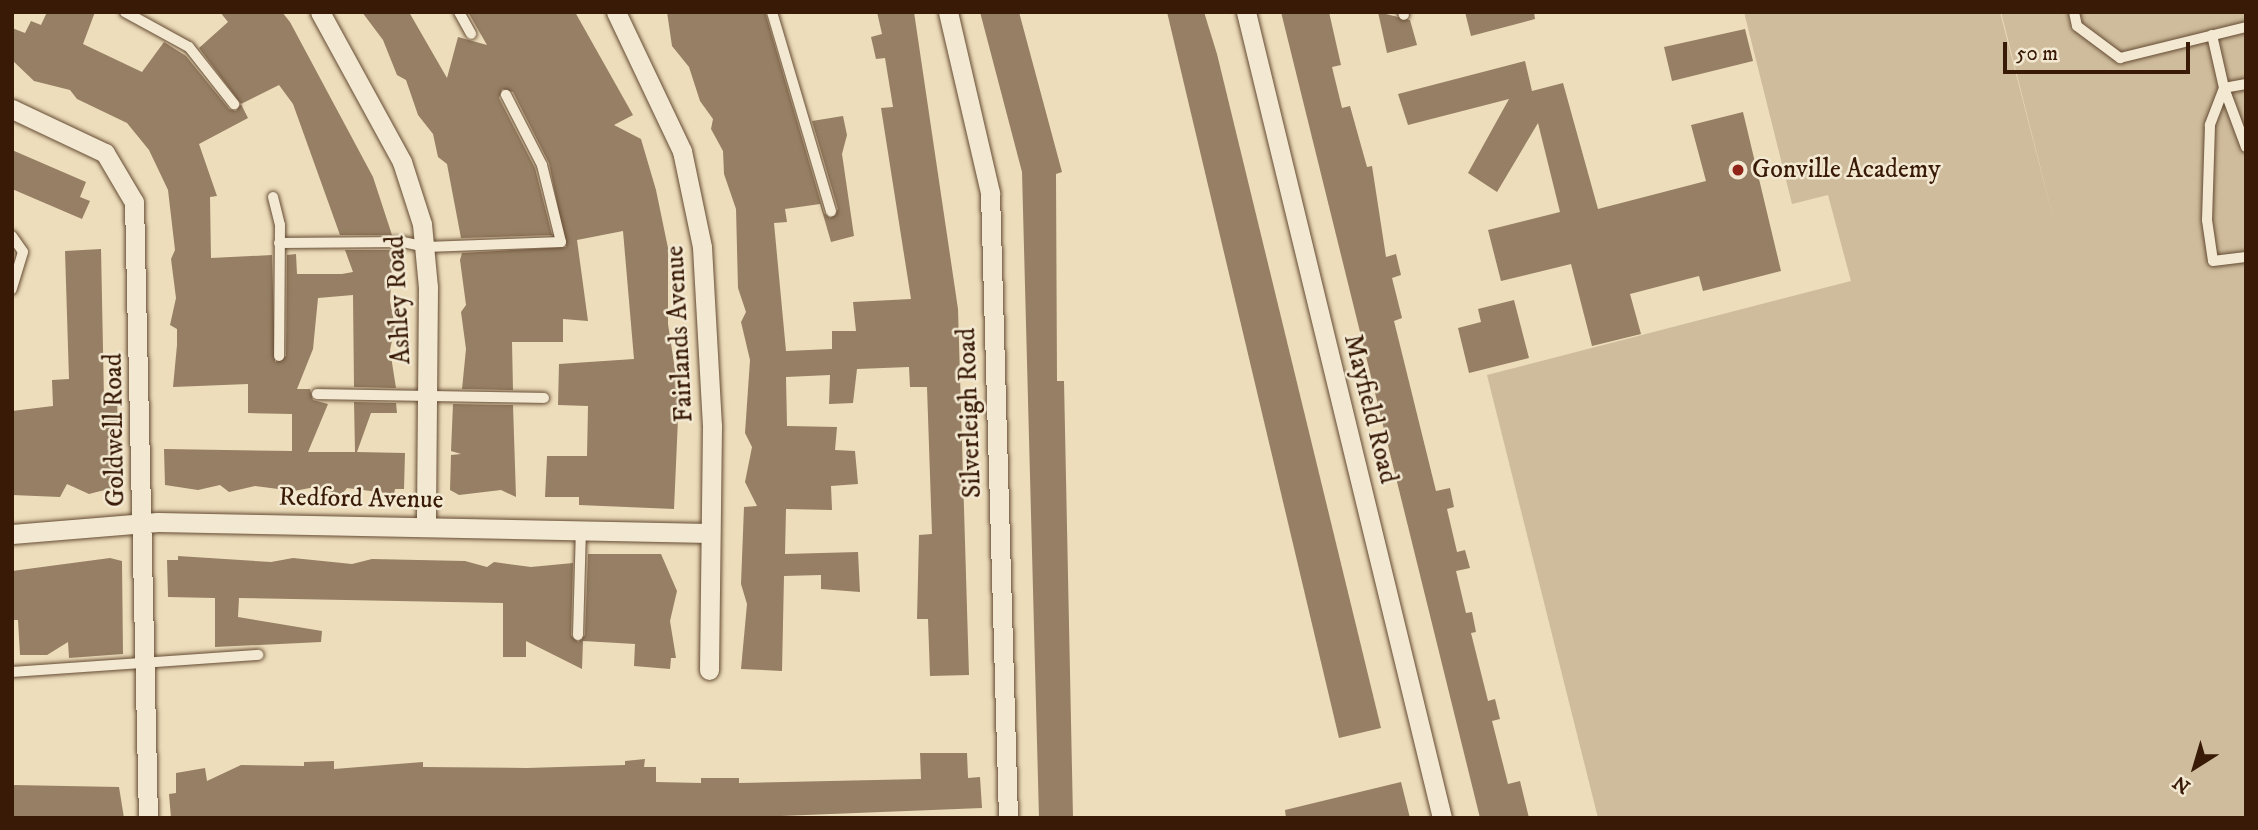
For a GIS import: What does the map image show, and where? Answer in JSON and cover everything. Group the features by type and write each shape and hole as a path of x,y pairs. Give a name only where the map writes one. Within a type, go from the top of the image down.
{"street":[{"name":"Ashley Road","path":"320,12 402,162 426,247 429,397 426,526"},
{"name":"Fairlands Avenue","path":"616,12 664,105 694,195 710,365 709,670"},
{"name":"Silverleigh Road","path":"948,12 990,193 1008,818"},
{"name":"Mayfield Road","path":"1246,12 1442,818"},
{"name":"Goldwell Road","path":"12,109 105,153 134,202 144,522 148,818"},
{"name":"Redford Avenue","path":"12,534 144,522 710,533"}],"lane":[{"path":"125,12 189,47 234,104"},
{"path":"459,12 471,34"},
{"path":"772,12 831,211"},
{"path":"2074,12 2077,26 2120,58 2246,27"},
{"path":"2212,35 2224,88 2246,147"},
{"path":"2224,88 2246,84"},
{"path":"2224,88 2210,125 2207,220 2213,261 2246,257"},
{"path":"279,243 403,242 426,247 561,242 542,166 506,95"},
{"path":"273,197 279,243 279,356"},
{"path":"12,236 23,252 12,289"},
{"path":"317,394 544,398"},
{"path":"578,635 581,530"},
{"path":"13,671 145,659 258,655"}],"shaded area":[{"path":"1744,12 2000,12 2057,233 2001,12 2246,12 2246,818 1598,818 1487,375 1851,281 1828,195 1792,204"}],"building":[{"path":"47,12 95,12 83,44 142,72 164,42 186,56 229,109 236,111 241,104 248,118 199,144 217,196 210,197 211,258 272,255 275,362 286,356 287,255 296,254 297,274 342,274 353,272 345,250 393,250 390,301 395,327 390,350 396,388 354,387 353,295 318,298 313,349 297,389 310,389 313,400 328,404 308,452 355,452 354,402 396,403 397,413 371,413 357,452 405,453 404,489 395,489 394,494 347,488 341,495 315,487 294,491 255,486 229,492 220,485 198,490 165,485 164,449 292,451 292,414 248,413 248,384 173,387 177,329 170,325 176,298 171,259 175,250 168,190 149,150 127,123 77,99 70,90 34,81 12,60 12,28 25,33 31,21 41,25"},
{"path":"220,12 282,12 290,22 373,177 392,235 340,235 293,104 279,85 241,104 199,48 228,22"},
{"path":"362,12 409,12 447,78 458,37 487,45 468,12 575,12 633,115 614,125 641,139 656,190 668,248 668,324 679,396 674,509 579,505 579,497 545,497 547,456 587,456 588,406 558,405 559,364 634,359 623,231 577,240 588,321 563,319 563,342 512,342 513,390 462,389 466,349 461,312 466,305 460,260 462,253 566,247 549,163 513,92 502,89 499,98 535,168 552,235 461,238 447,164 438,157 433,134 418,115 406,80 397,75 383,40"},
{"path":"667,12 765,12 824,213 830,218 838,209 812,121 843,116 847,135 842,154 854,236 831,242 820,204 785,209 787,222 774,223 786,351 832,349 832,331 856,331 853,302 911,299 881,108 893,107 885,58 876,59 871,37 882,34 877,12 914,12 958,309 969,675 930,676 928,619 917,619 919,535 932,534 927,387 910,387 909,367 857,369 853,403 829,404 830,375 786,377 787,426 837,427 835,450 855,451 858,484 831,486 832,510 786,509 785,554 858,552 860,592 821,589 821,575 784,576 782,671 741,669 747,604 741,584 744,507 757,506 745,482 752,447 745,433 750,360 741,322 746,312 738,288 736,209 724,174 723,151 711,129 713,119 700,101 689,67 672,46"},
{"path":"980,12 1019,12 1062,172 1056,174 1057,381 1064,381 1073,818 1039,818 1022,172"},
{"path":"1167,12 1204,12 1217,54 1381,728 1339,738"},
{"path":"1281,12 1329,12 1341,65 1332,67 1342,108 1350,106 1367,167 1372,166 1386,257 1396,254 1401,275 1392,278 1402,318 1394,321 1436,491 1450,488 1454,507 1447,509 1457,552 1465,550 1470,568 1456,571 1466,613 1472,612 1476,632 1471,633 1488,701 1495,699 1500,719 1492,721 1508,784 1520,781 1529,818 1480,818"},
{"path":"1378,12 1410,20 1417,45 1387,53"},
{"path":"1465,12 1534,12 1535,19 1471,36"},
{"path":"1745,29 1753,61 1672,81 1664,47"},
{"path":"1525,61 1532,91 1563,83 1598,209 1706,181 1691,125 1743,112 1781,271 1703,291 1699,276 1630,294 1641,334 1592,346 1571,264 1501,281 1488,230 1560,212 1538,123 1497,192 1468,173 1509,99 1408,125 1398,94"},
{"path":"12,150 86,182 80,197 90,201 82,219 12,189"},
{"path":"101,249 104,399 117,398 120,486 89,494 67,484 60,497 12,495 12,411 53,406 52,380 69,379 65,251"},
{"path":"1514,300 1529,358 1469,373 1458,328 1481,322 1478,309"},
{"path":"453,404 513,405 516,497 501,490 459,495 450,490 451,455 461,454 451,451"},
{"path":"588,554 661,554 677,591 670,621 676,658 671,658 670,669 634,666 635,644 583,641 582,669 526,641 526,657 503,657 503,603 239,598 238,617 322,631 321,642 215,647 215,598 168,597 167,560 178,560 178,556 271,562 293,558 352,564 372,559 465,561 487,567 494,562 531,567 573,563 571,635 578,642 585,635"},
{"path":"110,558 122,561 123,654 69,658 68,642 47,655 20,655 18,620 12,620 12,571"},
{"path":"920,753 967,753 968,778 980,777 982,808 733,818 171,818 169,794 176,793 176,773 205,768 207,781 241,765 304,766 304,762 334,761 334,769 423,762 423,767 527,768 625,765 625,761 645,759 644,767 656,767 656,782 701,783 701,778 739,778 739,783 921,779"},
{"path":"1401,782 1410,818 1286,818 1285,810"},
{"path":"12,785 119,787 124,818 12,818"}],"place":[{"name":"Gonville Academy","path":"1738,170"}]}
